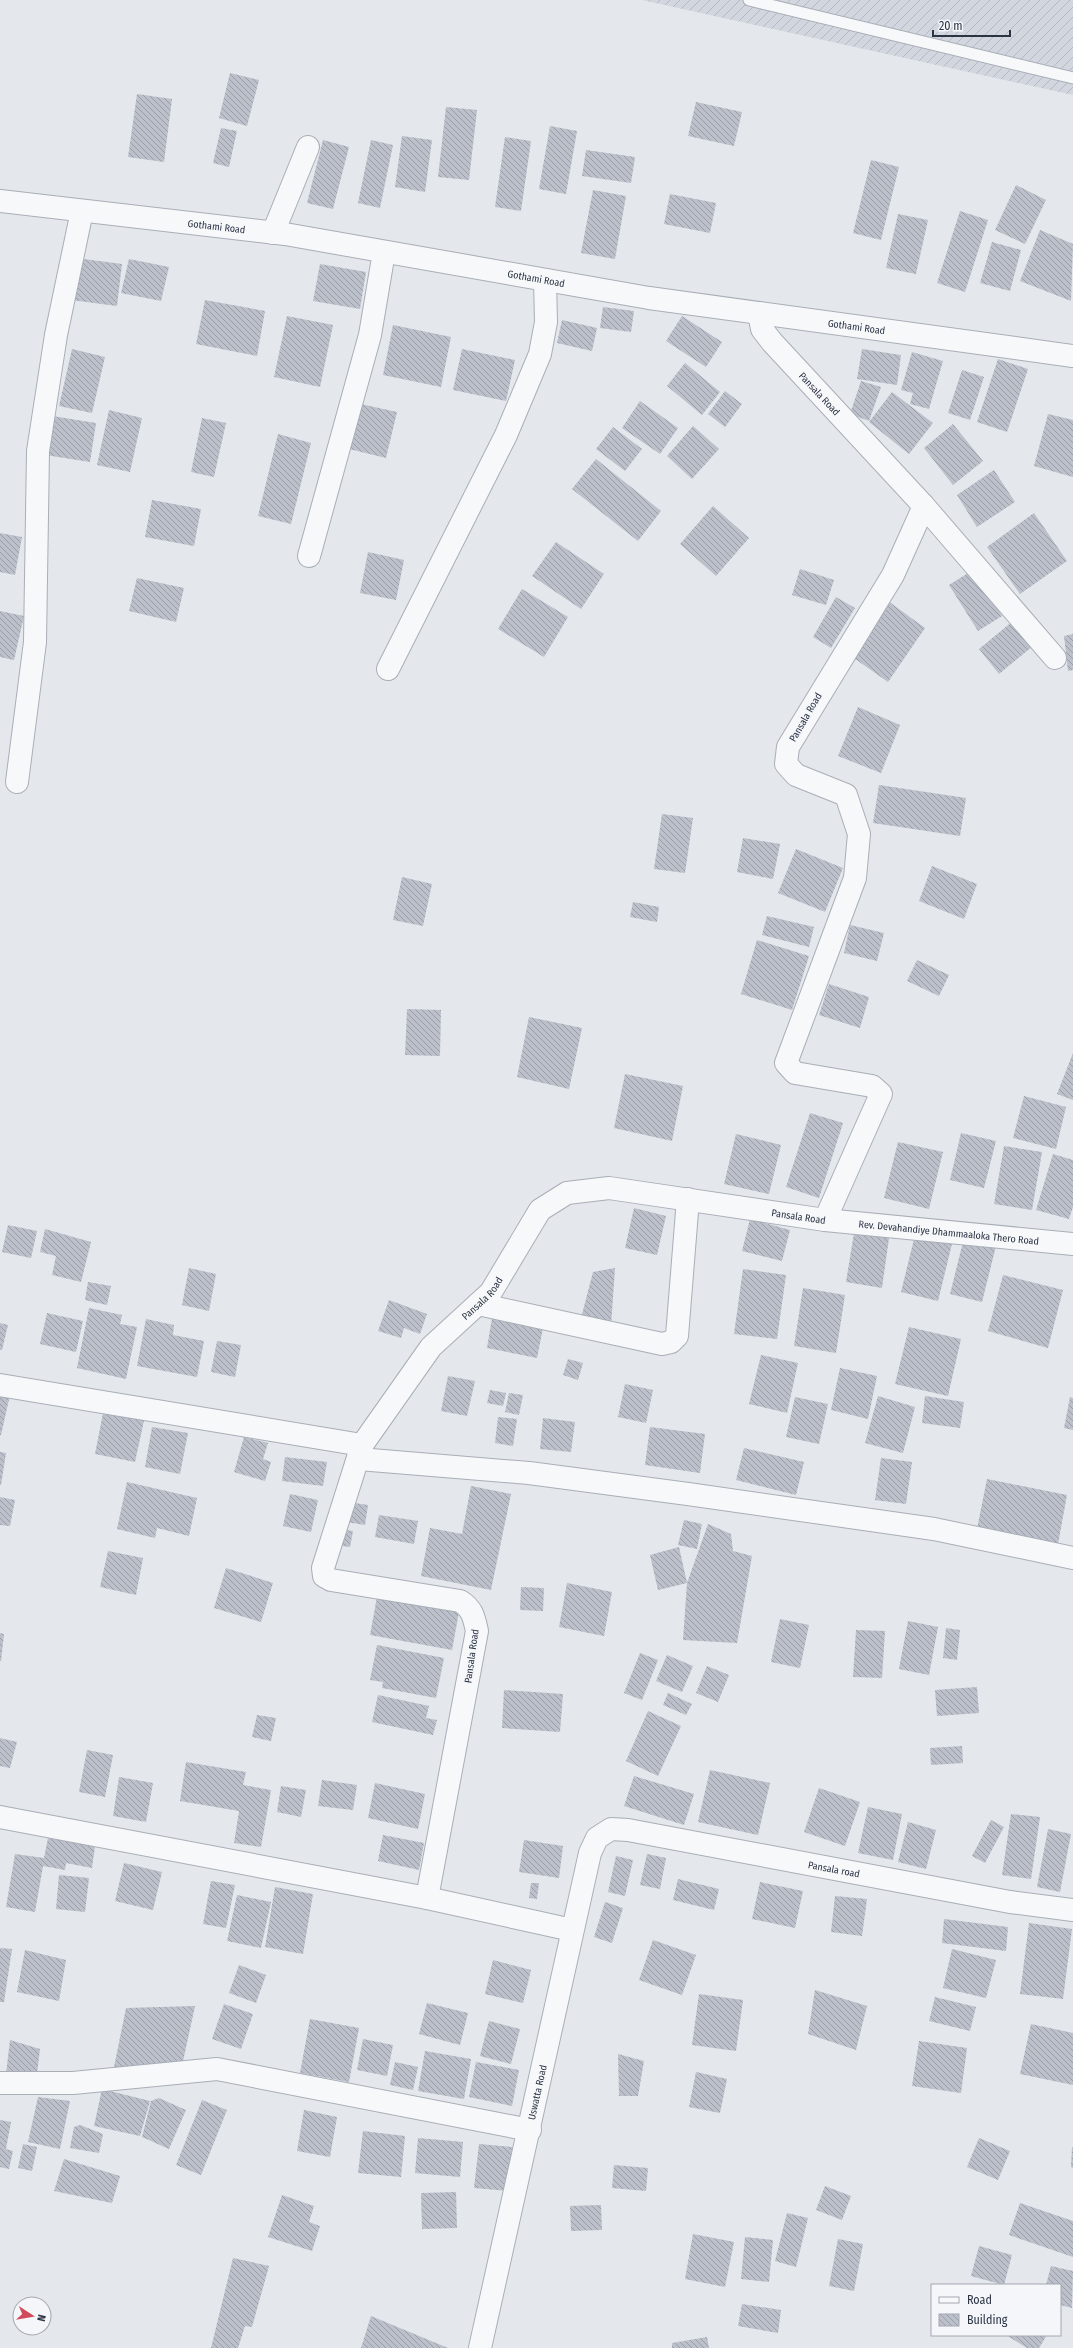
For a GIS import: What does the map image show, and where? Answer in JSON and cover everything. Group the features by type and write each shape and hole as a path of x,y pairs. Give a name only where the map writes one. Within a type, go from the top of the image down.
{"street":[{"path":"273,233 308,147"},
{"name":"Gothami Road","path":"0,201 273,233 649,298 1073,356"},
{"path":"17,782 35,642 38,451 56,335 82,211"},
{"path":"309,556 370,335 384,252"},
{"path":"388,669 506,435 540,354 546,322 545,280"},
{"name":"Pansala Road","path":"427,1898 477,1631 474,1615 467,1605 460,1601 331,1580 324,1576 323,1568 361,1452 431,1347 490,1292 540,1210 567,1193 609,1188 688,1198 825,1220 881,1094 872,1086 795,1073 786,1063 855,878 859,834 846,795 796,775 786,764 788,747 893,575 924,506 772,342 762,328 758,313"},
{"path":"924,506 1055,658"},
{"path":"478,1304 662,1344 671,1342 677,1336 688,1198"},
{"name":"Rev. Devahandiye Dhammaaloka Thero Road","path":"825,1220 1073,1244"},
{"path":"0,1385 361,1452 529,1473 934,1529 1073,1558"},
{"path":"0,1817 427,1898 572,1930"},
{"name":"Pansala road","path":"597,1838 611,1829 628,1830 1010,1902 1073,1910"},
{"name":"Uswatta Road","path":"480,2348 530,2130 572,1930 590,1852 597,1838"},
{"path":"0,2083 73,2082 217,2069 530,2130"}],"lane":[{"path":"749,0 1073,78"}],"shaded area":[{"path":"642,0 1073,0 1073,95"}],"building":[{"path":"230,73 259,80 247,126 219,118"},
{"path":"137,94 172,99 164,162 128,157"},
{"path":"696,102 742,112 734,146 688,136"},
{"path":"446,107 477,110 469,180 438,177"},
{"path":"550,126 577,131 566,194 539,189"},
{"path":"221,128 237,131 229,167 213,163"},
{"path":"402,136 432,140 425,192 395,187"},
{"path":"505,137 531,141 521,211 495,207"},
{"path":"323,140 349,147 333,209 307,203"},
{"path":"371,140 393,145 380,208 358,203"},
{"path":"586,150 635,157 631,183 582,176"},
{"path":"871,160 899,167 881,240 853,233"},
{"path":"1016,185 1046,200 1025,244 995,230"},
{"path":"593,190 626,196 615,259 581,253"},
{"path":"670,194 716,203 710,233 664,224"},
{"path":"960,211 988,220 965,292 937,283"},
{"path":"898,214 928,220 916,274 886,268"},
{"path":"1040,230 1073,244 1071,301 1020,281"},
{"path":"992,242 1021,250 1010,291 980,283"},
{"path":"76,258 122,264 117,306 71,300"},
{"path":"129,259 169,267 161,301 121,293"},
{"path":"320,264 366,272 360,309 313,301"},
{"path":"205,300 265,311 257,356 196,344"},
{"path":"603,307 634,311 631,332 600,328"},
{"path":"287,316 333,325 320,387 274,377"},
{"path":"682,316 722,342 706,367 666,341"},
{"path":"562,320 597,328 592,351 557,343"},
{"path":"393,325 451,337 441,387 383,375"},
{"path":"72,349 105,357 92,413 59,406"},
{"path":"462,349 515,360 506,401 453,390"},
{"path":"862,349 901,355 897,385 857,379"},
{"path":"912,352 943,361 929,409 910,404 913,393 901,390"},
{"path":"998,359 1028,369 1007,432 977,422"},
{"path":"685,363 720,392 702,415 667,386"},
{"path":"962,370 984,377 970,420 948,413"},
{"path":"861,381 881,387 869,421 850,414"},
{"path":"725,391 742,404 725,427 708,414"},
{"path":"892,392 933,423 909,454 869,422"},
{"path":"640,401 678,428 660,454 622,428"},
{"path":"356,403 397,412 386,458 345,448"},
{"path":"109,410 142,418 130,472 97,465"},
{"path":"1048,414 1073,420 1073,477 1034,466"},
{"path":"46,415 96,423 90,462 39,454"},
{"path":"202,418 226,423 214,477 191,472"},
{"path":"953,424 983,461 953,485 924,448"},
{"path":"693,426 719,449 692,479 667,456"},
{"path":"613,427 642,449 625,471 596,449"},
{"path":"278,434 311,443 291,524 258,516"},
{"path":"596,459 661,511 638,541 572,489"},
{"path":"994,470 1015,502 977,527 957,495"},
{"path":"152,500 201,509 194,546 145,537"},
{"path":"713,506 749,538 716,576 680,544"},
{"path":"1034,513 1067,561 1020,594 987,547"},
{"path":"0,533 22,537 15,575 0,572"},
{"path":"556,542 604,574 581,609 532,576"},
{"path":"368,552 404,560 396,600 360,593"},
{"path":"800,569 834,580 826,605 792,595"},
{"path":"973,570 1002,616 978,631 949,585"},
{"path":"137,578 184,588 176,622 129,611"},
{"path":"522,589 568,617 544,657 498,629"},
{"path":"836,597 855,608 831,648 813,637"},
{"path":"888,601 925,628 888,682 851,656"},
{"path":"0,611 24,616 14,660 0,657"},
{"path":"1013,621 1033,646 999,674 979,649"},
{"path":"1073,634 1073,670 1068,671 1064,636"},
{"path":"858,707 900,725 881,773 838,756"},
{"path":"879,785 966,798 960,836 873,823"},
{"path":"662,814 693,818 685,873 654,869"},
{"path":"743,838 780,844 773,879 737,872"},
{"path":"796,849 843,868 825,912 778,893"},
{"path":"932,866 977,884 964,919 919,901"},
{"path":"402,877 432,884 423,926 393,920"},
{"path":"633,902 659,907 657,922 630,917"},
{"path":"767,916 814,927 809,947 762,935"},
{"path":"850,925 884,933 877,961 844,953"},
{"path":"757,940 809,956 792,1010 741,994"},
{"path":"917,960 949,975 939,996 907,981"},
{"path":"829,984 869,997 860,1028 819,1015"},
{"path":"407,1009 441,1010 440,1056 405,1055"},
{"path":"529,1017 582,1028 569,1089 517,1077"},
{"path":"1073,1053 1073,1100 1057,1094"},
{"path":"625,1074 683,1086 672,1141 614,1128"},
{"path":"1024,1096 1066,1107 1056,1149 1013,1138"},
{"path":"810,1113 843,1123 819,1198 786,1187"},
{"path":"961,1133 996,1141 984,1188 950,1180"},
{"path":"736,1134 781,1145 769,1194 724,1184"},
{"path":"898,1142 943,1152 929,1209 884,1198"},
{"path":"1004,1146 1042,1152 1032,1210 994,1204"},
{"path":"1053,1154 1073,1160 1073,1207 1069,1219 1036,1210"},
{"path":"634,1208 666,1216 657,1255 625,1248"},
{"path":"750,1219 790,1230 782,1261 742,1251"},
{"path":"8,1225 37,1231 31,1258 2,1252"},
{"path":"45,1229 91,1242 81,1282 52,1275 56,1256 40,1252"},
{"path":"854,1233 889,1238 882,1288 846,1282"},
{"path":"965,1234 997,1242 982,1302 950,1294"},
{"path":"915,1235 952,1244 938,1301 901,1292"},
{"path":"189,1268 216,1274 209,1311 182,1305"},
{"path":"615,1268 611,1326 579,1326 593,1272"},
{"path":"743,1269 786,1275 777,1339 734,1334"},
{"path":"1003,1275 1063,1290 1048,1348 988,1331"},
{"path":"88,1282 111,1286 107,1305 85,1300"},
{"path":"803,1288 845,1295 836,1353 794,1346"},
{"path":"389,1300 427,1314 420,1334 404,1328 401,1338 378,1331"},
{"path":"89,1308 122,1315 120,1324 137,1327 126,1379 77,1368"},
{"path":"47,1313 83,1321 76,1352 40,1344"},
{"path":"492,1318 543,1328 537,1358 487,1348"},
{"path":"146,1319 174,1325 173,1335 204,1341 197,1377 137,1366"},
{"path":"0,1323 8,1325 2,1350 0,1350"},
{"path":"909,1327 961,1339 948,1396 895,1384"},
{"path":"217,1341 241,1345 235,1377 211,1372"},
{"path":"761,1355 798,1363 787,1413 749,1404"},
{"path":"568,1359 583,1363 578,1380 563,1375"},
{"path":"840,1368 877,1376 868,1419 831,1410"},
{"path":"448,1376 475,1381 467,1416 441,1411"},
{"path":"625,1384 653,1390 646,1423 618,1417"},
{"path":"490,1390 506,1393 503,1406 487,1403"},
{"path":"0,1392 10,1395 1,1435 0,1435"},
{"path":"509,1393 523,1395 519,1415 505,1412"},
{"path":"878,1396 915,1407 903,1453 865,1443"},
{"path":"925,1396 964,1402 960,1428 922,1423"},
{"path":"795,1397 828,1404 819,1444 786,1437"},
{"path":"1070,1397 1073,1398 1073,1430 1064,1428"},
{"path":"104,1408 145,1416 135,1462 95,1454"},
{"path":"498,1417 517,1419 513,1446 495,1443"},
{"path":"543,1418 575,1422 571,1452 540,1449"},
{"path":"152,1427 188,1433 180,1474 145,1467"},
{"path":"650,1427 705,1434 700,1473 645,1465"},
{"path":"244,1437 268,1443 263,1459 271,1462 265,1481 234,1472"},
{"path":"744,1448 804,1462 796,1495 736,1480"},
{"path":"0,1452 6,1453 1,1485 0,1485"},
{"path":"285,1457 327,1462 323,1486 282,1481"},
{"path":"881,1458 912,1462 906,1504 875,1500"},
{"path":"987,1479 1067,1495 1058,1544 977,1529"},
{"path":"127,1482 197,1498 189,1536 157,1528 155,1538 117,1529"},
{"path":"471,1486 511,1494 491,1590 421,1576 430,1528 462,1534"},
{"path":"290,1494 318,1500 311,1532 283,1526"},
{"path":"0,1497 15,1500 10,1526 0,1525"},
{"path":"348,1502 368,1505 365,1525 346,1522"},
{"path":"379,1515 418,1521 414,1544 375,1537"},
{"path":"684,1520 702,1524 697,1549 678,1545"},
{"path":"708,1524 731,1534 733,1551 752,1556 737,1643 683,1640 687,1583"},
{"path":"338,1529 353,1531 350,1547 335,1545"},
{"path":"679,1547 687,1583 658,1590 650,1555"},
{"path":"108,1551 143,1558 136,1595 100,1587"},
{"path":"226,1568 273,1583 261,1622 214,1608"},
{"path":"567,1583 612,1592 604,1636 559,1627"},
{"path":"521,1587 544,1588 543,1611 520,1610"},
{"path":"377,1597 459,1612 452,1650 370,1635"},
{"path":"780,1619 809,1625 800,1668 771,1662"},
{"path":"908,1621 938,1627 929,1675 899,1669"},
{"path":"946,1628 960,1630 957,1660 943,1658"},
{"path":"856,1630 885,1631 882,1678 853,1677"},
{"path":"0,1633 4,1634 1,1661 0,1661"},
{"path":"377,1645 444,1658 436,1698 382,1688 383,1682 370,1680"},
{"path":"640,1653 658,1660 642,1700 624,1693"},
{"path":"667,1655 693,1666 682,1692 656,1681"},
{"path":"707,1666 729,1675 718,1702 696,1693"},
{"path":"977,1687 979,1713 937,1716 935,1690"},
{"path":"504,1690 563,1694 560,1732 502,1728"},
{"path":"668,1693 692,1704 686,1715 663,1705"},
{"path":"378,1695 429,1706 426,1718 437,1720 433,1735 372,1722"},
{"path":"648,1711 681,1726 658,1776 626,1761"},
{"path":"257,1715 276,1718 271,1741 252,1737"},
{"path":"0,1738 17,1742 10,1768 0,1766"},
{"path":"962,1746 963,1763 931,1765 930,1748"},
{"path":"87,1750 113,1755 105,1797 79,1792"},
{"path":"186,1762 246,1772 243,1785 271,1790 261,1847 234,1843 239,1811 180,1801"},
{"path":"710,1770 770,1783 758,1835 698,1822"},
{"path":"634,1776 694,1794 684,1825 624,1806"},
{"path":"119,1777 153,1783 146,1822 113,1816"},
{"path":"322,1780 357,1785 353,1810 318,1806"},
{"path":"375,1783 425,1794 418,1829 368,1818"},
{"path":"281,1786 306,1790 301,1817 277,1812"},
{"path":"819,1788 860,1802 845,1846 804,1832"},
{"path":"868,1807 902,1814 893,1860 858,1853"},
{"path":"1011,1814 1040,1817 1031,1879 1002,1875"},
{"path":"991,1820 1004,1827 985,1863 972,1856"},
{"path":"908,1822 936,1830 926,1869 898,1862"},
{"path":"1048,1829 1071,1834 1060,1892 1037,1887"},
{"path":"383,1835 424,1843 419,1870 378,1861"},
{"path":"48,1838 95,1846 92,1868 66,1863 65,1870 43,1866 35,1912 6,1907 15,1854 44,1858"},
{"path":"524,1840 563,1846 559,1878 519,1872"},
{"path":"647,1854 666,1858 660,1889 640,1885"},
{"path":"616,1856 633,1860 625,1896 608,1892"},
{"path":"124,1863 162,1872 153,1910 115,1901"},
{"path":"59,1875 89,1878 85,1912 56,1909"},
{"path":"678,1879 719,1889 714,1910 673,1900"},
{"path":"211,1881 235,1885 226,1928 203,1924"},
{"path":"760,1882 803,1891 795,1928 752,1919"},
{"path":"531,1883 539,1883 537,1899 529,1898"},
{"path":"275,1887 313,1894 303,1954 265,1947"},
{"path":"237,1895 271,1902 261,1948 227,1941"},
{"path":"835,1896 867,1899 862,1936 831,1932"},
{"path":"605,1902 623,1908 612,1943 594,1937"},
{"path":"944,1919 1008,1927 1006,1951 942,1943"},
{"path":"1029,1923 1072,1929 1063,1999 1020,1994"},
{"path":"653,1940 696,1955 682,1995 639,1980"},
{"path":"0,1948 12,1949 4,2002 0,2002"},
{"path":"952,1949 996,1960 986,1998 943,1988"},
{"path":"25,1950 66,1960 59,2001 17,1992"},
{"path":"493,1960 531,1970 523,2003 485,1994"},
{"path":"239,1965 266,1975 256,2003 229,1993"},
{"path":"815,1990 867,2006 856,2050 808,2034"},
{"path":"699,1994 743,2000 736,2051 692,2045"},
{"path":"935,1997 976,2007 970,2031 929,2021"},
{"path":"427,2003 468,2013 460,2045 419,2034"},
{"path":"224,2004 253,2014 241,2049 212,2039"},
{"path":"195,2006 182,2066 113,2072 126,2008"},
{"path":"310,2019 359,2028 349,2082 300,2073"},
{"path":"489,2021 520,2029 511,2064 480,2056"},
{"path":"1031,2024 1073,2033 1073,2085 1020,2074"},
{"path":"363,2039 393,2045 387,2076 357,2070"},
{"path":"10,2040 40,2049 37,2074 6,2074"},
{"path":"919,2041 967,2048 961,2093 912,2086"},
{"path":"425,2051 471,2059 464,2099 418,2091"},
{"path":"618,2054 644,2061 638,2096 619,2096"},
{"path":"395,2062 418,2067 413,2090 390,2085"},
{"path":"476,2062 519,2070 512,2106 469,2097"},
{"path":"696,2072 727,2079 720,2113 689,2107"},
{"path":"102,2089 150,2101 140,2136 94,2126"},
{"path":"38,2097 70,2101 60,2149 28,2142"},
{"path":"159,2098 186,2110 169,2149 142,2137 151,2101"},
{"path":"202,2100 227,2110 201,2175 176,2165"},
{"path":"304,2110 337,2117 330,2157 297,2151"},
{"path":"0,2120 11,2122 6,2149 13,2151 9,2169 0,2167"},
{"path":"80,2125 103,2134 99,2153 70,2148 74,2127"},
{"path":"363,2131 405,2136 401,2177 358,2173"},
{"path":"418,2138 463,2142 460,2177 415,2173"},
{"path":"979,2138 1010,2151 998,2180 967,2167"},
{"path":"23,2144 37,2147 32,2171 18,2168"},
{"path":"479,2144 512,2147 508,2191 474,2188"},
{"path":"1073,2147 1073,2168 1071,2167"},
{"path":"64,2159 120,2176 112,2203 54,2191"},
{"path":"614,2165 648,2168 646,2191 612,2188"},
{"path":"825,2186 851,2196 842,2220 816,2210"},
{"path":"456,2192 457,2228 422,2229 421,2193"},
{"path":"282,2195 314,2206 309,2222 320,2226 312,2251 268,2237"},
{"path":"1020,2203 1073,2221 1073,2257 1009,2235"},
{"path":"601,2205 602,2230 571,2231 570,2206"},
{"path":"787,2213 808,2218 796,2267 775,2261"},
{"path":"693,2234 734,2242 725,2287 685,2279"},
{"path":"745,2237 773,2240 769,2282 741,2279"},
{"path":"838,2239 863,2244 854,2291 829,2286"},
{"path":"979,2246 1012,2255 1004,2284 971,2276"},
{"path":"233,2258 269,2266 252,2327 245,2326 238,2348 211,2348"},
{"path":"1051,2266 1073,2271 1072,2308 1061,2305 1061,2284 1046,2284"},
{"path":"742,2304 781,2310 778,2333 738,2326"},
{"path":"371,2316 448,2348 361,2348"},
{"path":"1008,2336 1046,2336 1039,2348 1027,2348"},
{"path":"707,2337 709,2348 672,2348 672,2343"}]}
